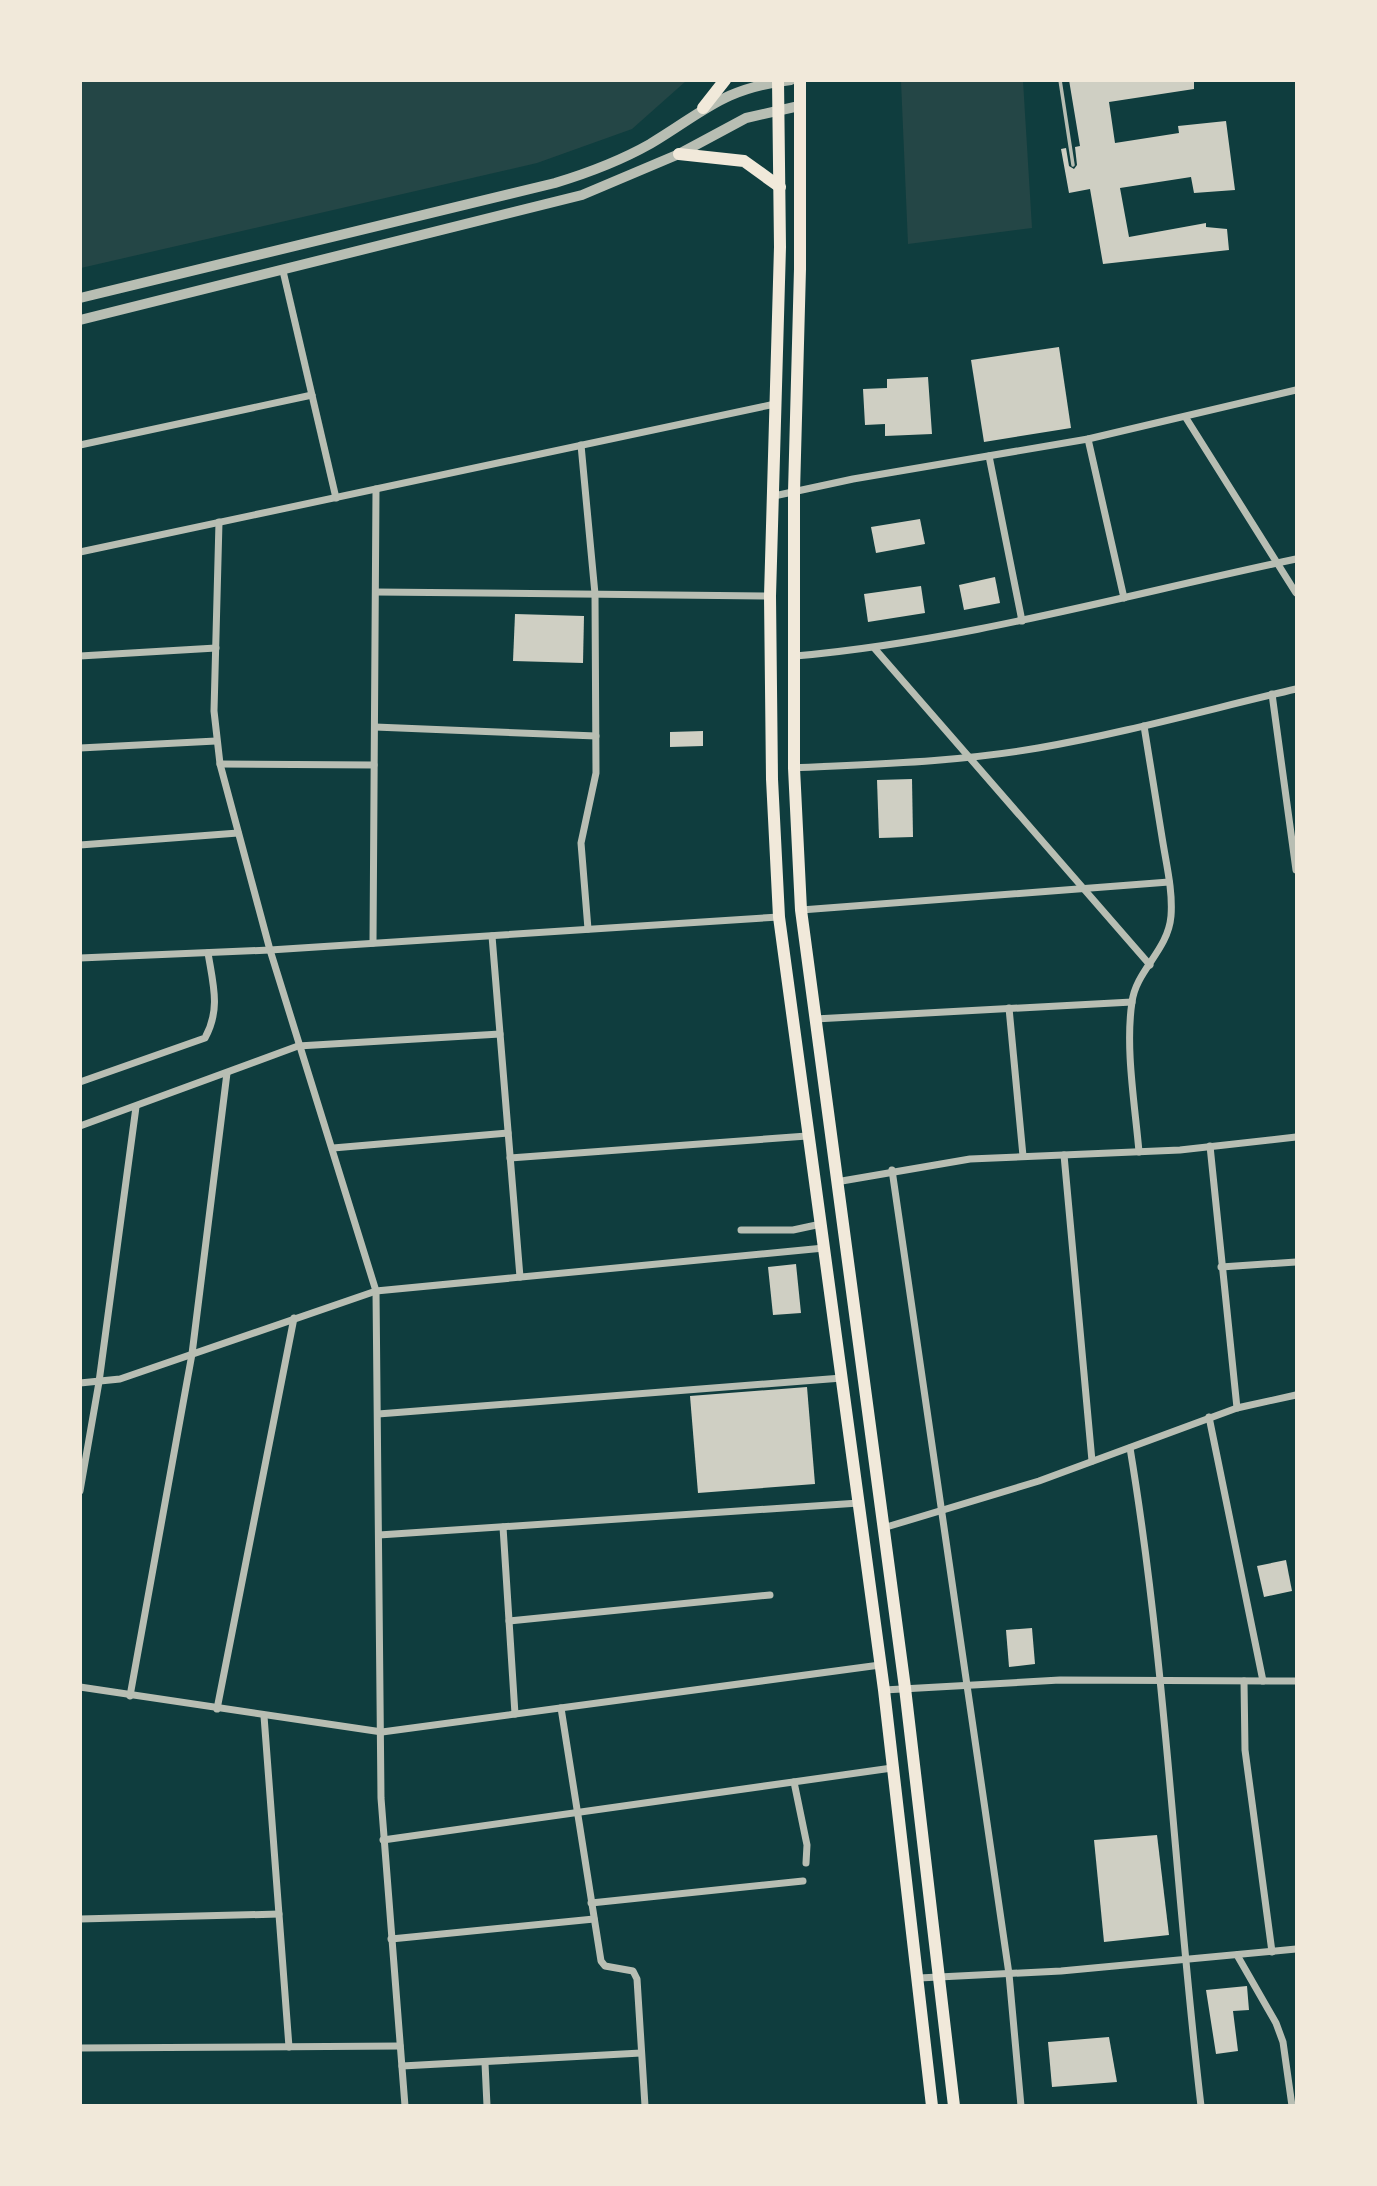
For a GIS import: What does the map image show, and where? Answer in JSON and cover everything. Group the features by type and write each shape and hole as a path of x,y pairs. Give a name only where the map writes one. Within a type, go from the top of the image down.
{"main road":[{"path":"704,108 724,80"},
{"path":"800,80 801,206 794,492 794,768 801,910 905,1688 954,2105"},
{"path":"782,81 778,108 780,187 770,596 772,779 779,917 884,1690 932,2105"},
{"path":"679,154 744,162 780,187"}],"street":[{"path":"80,298 555,183 636,151 704,108 748,86 782,81"},
{"path":"80,320 582,195 679,154 719,130 778,108 799,106"},
{"path":"283,271 336,498"},
{"path":"774,496 1088,439 1297,390"},
{"path":"80,445 312,395"},
{"path":"80,552 775,404"},
{"path":"1186,418 1276,564 1297,593"},
{"path":"1088,439 1124,598"},
{"path":"581,445 595,594 596,773 581,843 588,929"},
{"path":"989,456 1022,621"},
{"path":"373,943 376,489"},
{"path":"219,522 216,741 220,764 298,1046 333,1149 376,1291 383,1840 405,2105"},
{"path":"795,656 875,649 1022,621 1297,559"},
{"path":"376,592 770,596"},
{"path":"80,656 216,648"},
{"path":"875,649 1150,965"},
{"path":"794,768 970,757 1037,748 1144,726 1297,689"},
{"path":"1272,695 1297,870"},
{"path":"1139,1152 1132,1064 1132,1002 1169,933 1169,882 1144,726"},
{"path":"375,727 596,736"},
{"path":"80,748 216,741"},
{"path":"220,764 374,765"},
{"path":"80,845 238,833"},
{"path":"801,910 1169,882"},
{"path":"80,958 270,950 779,917"},
{"path":"492,936 520,1277"},
{"path":"80,1082 205,1038 215,1020 216,1002 208,953"},
{"path":"815,1019 1132,1002"},
{"path":"1009,1008 1023,1156"},
{"path":"80,1126 298,1046 500,1034"},
{"path":"131,1696 192,1354 227,1073"},
{"path":"80,1492 99,1382 136,1107"},
{"path":"333,1149 508,1133"},
{"path":"510,1158 807,1136"},
{"path":"836,1182 892,1170 970,1159 1139,1152 1297,1137"},
{"path":"1210,1146 1237,1408"},
{"path":"1064,1155 1092,1461"},
{"path":"892,1170 1009,1974 1021,2105"},
{"path":"741,1230 793,1230 821,1224"},
{"path":"80,1383 120,1378 376,1291 824,1248"},
{"path":"1221,1267 1297,1262"},
{"path":"216,1709 294,1318"},
{"path":"378,1414 842,1378"},
{"path":"883,1528 1092,1461 1237,1408 1297,1395"},
{"path":"1209,1417 1263,1681"},
{"path":"1130,1448 1148,1557 1201,2105"},
{"path":"379,1535 859,1503"},
{"path":"503,1527 515,1714"},
{"path":"509,1620 770,1594"},
{"path":"80,1687 382,1732 880,1665"},
{"path":"884,1690 1060,1680 1297,1681"},
{"path":"1244,1681 1245,1751 1272,1952"},
{"path":"561,1708 601,1961 605,1966 633,1971 637,1979 645,2105"},
{"path":"264,1716 289,2047"},
{"path":"383,1840 892,1768"},
{"path":"794,1782 807,1845 806,1863"},
{"path":"591,1903 803,1881"},
{"path":"80,1919 279,1914"},
{"path":"391,1939 594,1919"},
{"path":"919,1978 1009,1974 1297,1949"},
{"path":"1237,1955 1276,2023 1283,2042 1292,2105"},
{"path":"80,2048 400,2046"},
{"path":"402,2066 641,2053"},
{"path":"485,2063 487,2105"}],"lane":[{"path":"1060,80 1073,165"}],"shaded area":[{"path":"80,81 686,81 632,129 537,163 81,268"},
{"path":"901,81 1023,81 1032,228 908,244"}],"building":[{"path":"1069,80 1194,80 1194,89 1109,102 1115,143 1179,133 1178,126 1226,121 1235,190 1194,193 1191,177 1120,188 1129,237 1206,223 1206,227 1227,229 1229,250 1103,264 1090,189 1069,193 1061,149 1066,148 1069,166 1074,169 1077,165 1075,147 1080,146"},
{"path":"1059,347 1071,428 984,442 971,360"},
{"path":"928,377 932,434 885,436 885,424 865,425 863,389 887,388 887,379"},
{"path":"920,519 925,544 876,553 871,527"},
{"path":"995,577 1000,603 964,610 959,585"},
{"path":"921,586 925,613 868,622 864,594"},
{"path":"515,614 584,616 583,663 513,661"},
{"path":"703,731 703,746 670,747 670,732"},
{"path":"912,779 913,837 879,838 877,780"},
{"path":"796,1264 801,1313 773,1315 768,1267"},
{"path":"807,1387 815,1484 698,1493 690,1396"},
{"path":"1286,1560 1292,1591 1264,1597 1257,1566"},
{"path":"1032,1628 1035,1664 1009,1667 1006,1630"},
{"path":"1157,1835 1169,1935 1104,1942 1094,1840"},
{"path":"1247,1986 1249,2010 1233,2011 1238,2051 1216,2054 1206,1990"},
{"path":"1109,2037 1117,2082 1052,2087 1048,2042"}]}
